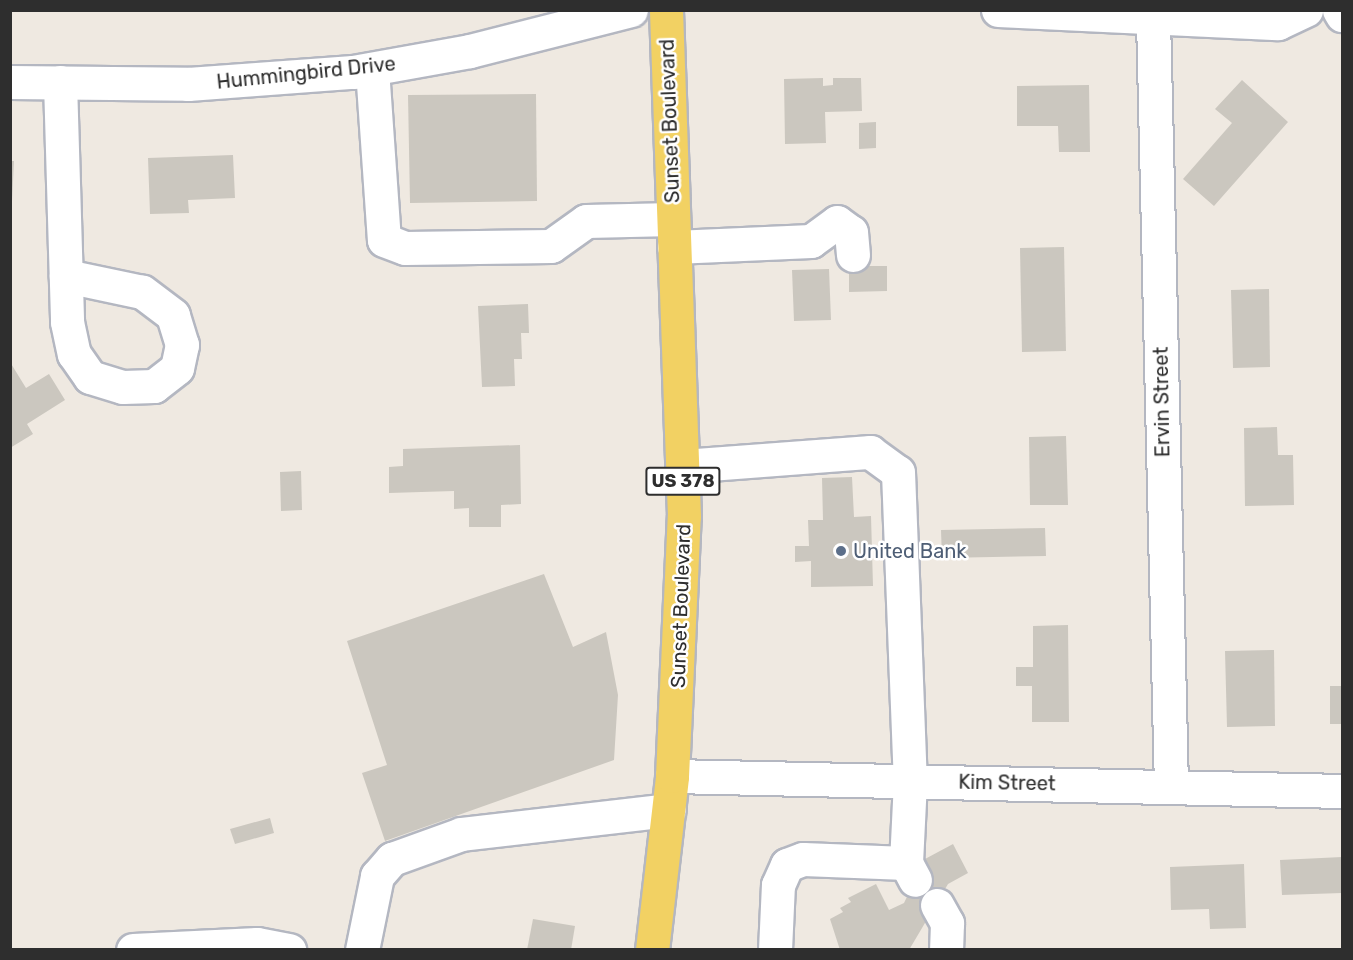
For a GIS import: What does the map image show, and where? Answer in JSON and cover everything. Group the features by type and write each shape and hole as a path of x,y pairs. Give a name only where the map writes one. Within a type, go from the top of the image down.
{"main road":[{"name":"Sunset Boulevard","path":"652,950 672,776 683,466 666,10"}],"street":[{"name":"Hummingbird Drive","path":"10,82 188,84 372,69 550,21 631,10"},
{"path":"998,10 1278,23 1306,10"},
{"path":"1339,10 1342,15"},
{"name":"Ervin Street","path":"1153,18 1171,787"},
{"path":"372,69 384,240 405,248 551,246 586,221 674,233 811,241 837,222 851,232 853,255"},
{"path":"60,82 66,276"},
{"path":"683,466 870,453 898,472 910,781 910,871 803,859 787,865 778,885 775,950"},
{"name":"Kim Street","path":"672,776 1342,790"},
{"path":"362,950 377,876 392,859 461,834 669,810"},
{"path":"937,905 947,923 946,950"},
{"path":"133,950 182,947 289,950"}],"building":[{"path":"823,78 823,86 833,85 833,78 861,78 862,111 825,112 826,143 785,144 784,79"},
{"path":"1242,80 1288,122 1214,206 1183,179 1232,123 1215,109"},
{"path":"1089,85 1090,152 1059,152 1058,126 1017,126 1017,86"},
{"path":"536,94 537,201 410,203 408,95"},
{"path":"876,122 876,148 859,149 859,123"},
{"path":"233,155 235,198 188,200 189,213 150,214 148,158"},
{"path":"10,161 14,161 12,201 10,201"},
{"path":"1064,247 1066,351 1022,352 1020,248"},
{"path":"849,266 887,266 887,291 849,292"},
{"path":"829,269 831,320 794,321 792,270"},
{"path":"1269,289 1270,367 1233,368 1231,290"},
{"path":"528,304 529,333 521,333 522,359 514,359 515,386 482,387 478,306"},
{"path":"10,362 26,388 49,374 65,400 27,424 33,434 10,448"},
{"path":"1277,427 1278,455 1293,455 1294,505 1245,506 1244,428"},
{"path":"1066,436 1068,505 1030,505 1029,437"},
{"path":"520,445 521,504 501,505 501,527 469,527 469,508 454,509 454,491 389,493 389,467 403,466 403,449"},
{"path":"301,471 302,510 281,511 280,472"},
{"path":"852,477 854,517 871,516 873,586 811,587 811,561 795,562 795,546 809,546 808,520 823,520 822,478"},
{"path":"1045,528 1046,556 942,558 941,530"},
{"path":"544,574 573,647 606,632 618,695 614,760 385,841 362,773 387,765 347,641"},
{"path":"1068,625 1069,722 1032,722 1032,686 1016,686 1016,667 1033,667 1033,626"},
{"path":"1274,650 1275,726 1227,727 1225,651"},
{"path":"1330,686 1342,686 1342,724 1330,724"},
{"path":"270,818 274,833 235,844 230,829"},
{"path":"953,844 968,873 948,884 909,950 840,950 830,919 843,912 840,908 851,902 848,898 876,884 889,910 904,903 925,859"},
{"path":"1342,857 1342,893 1282,895 1280,860"},
{"path":"1244,864 1246,928 1210,929 1209,909 1171,910 1170,867"},
{"path":"533,919 575,926 571,950 527,950"}],"place":[{"name":"United Bank","path":"841,551"}]}
